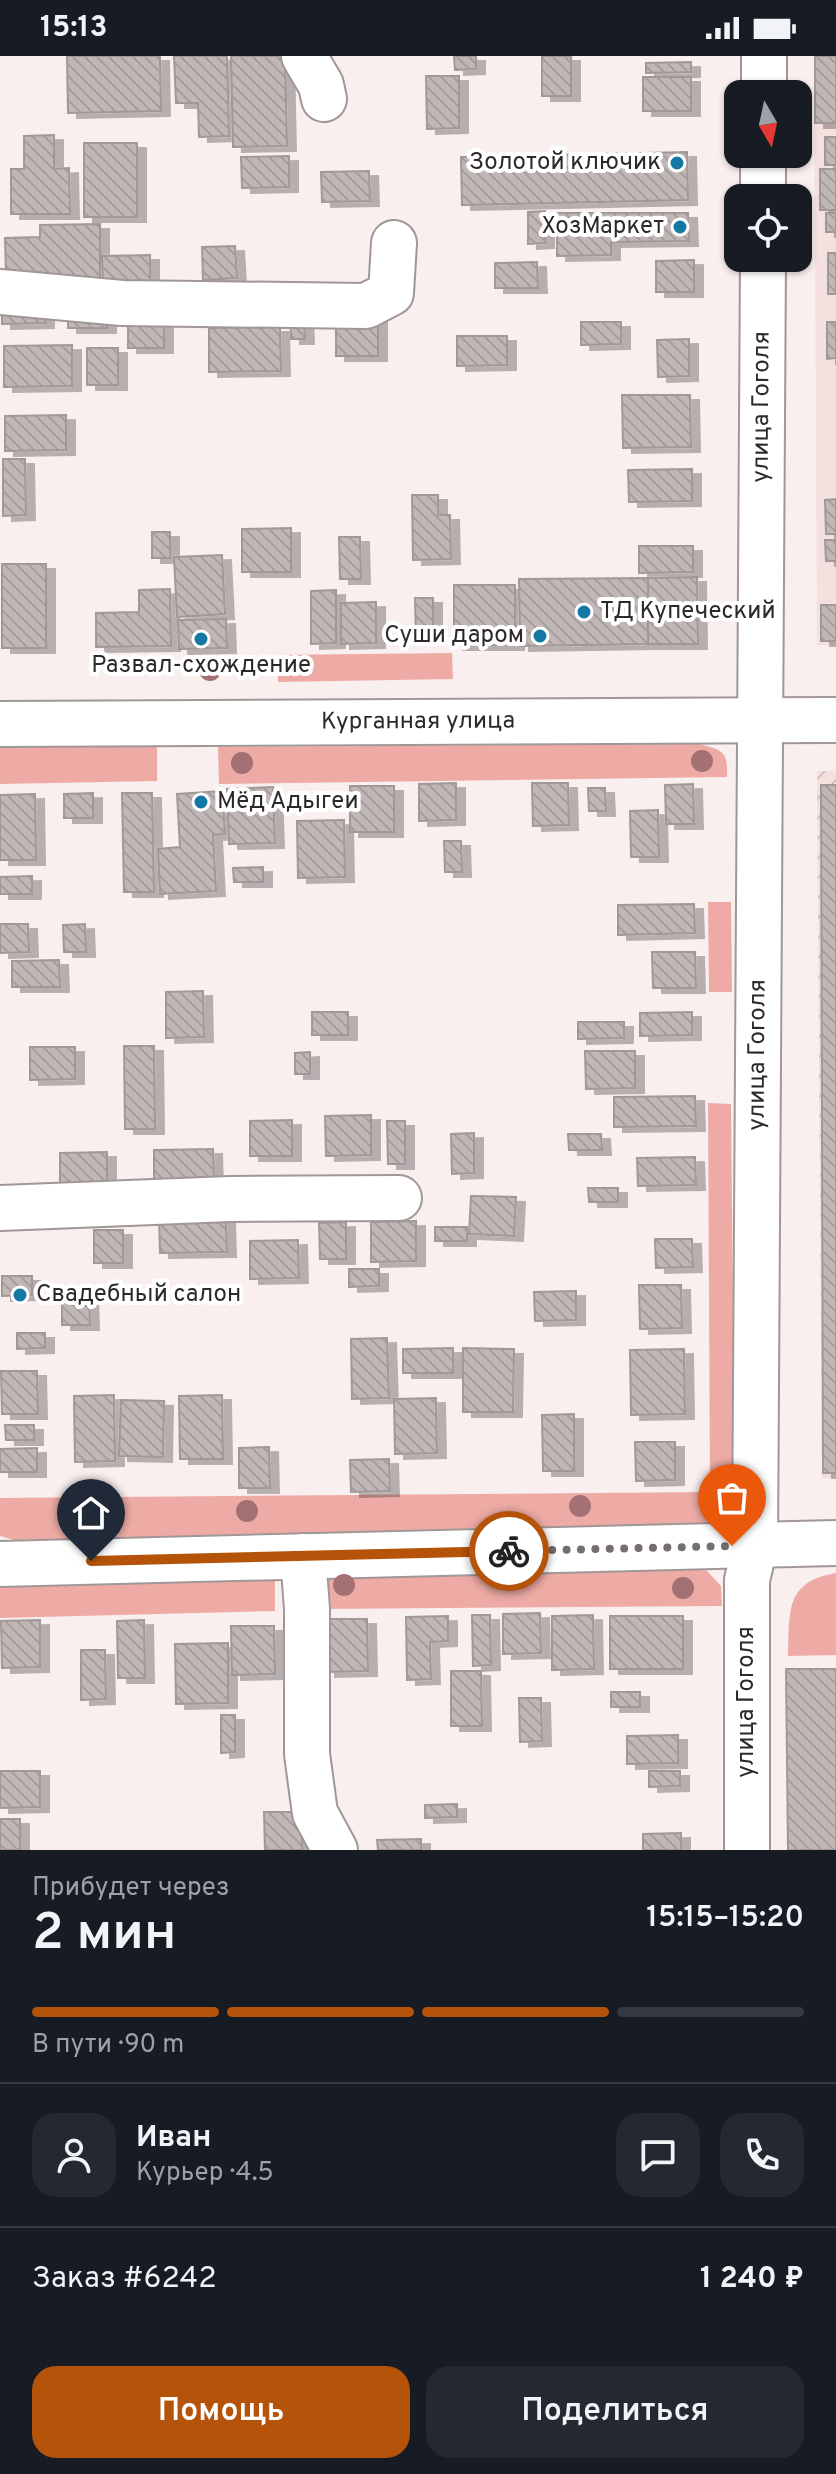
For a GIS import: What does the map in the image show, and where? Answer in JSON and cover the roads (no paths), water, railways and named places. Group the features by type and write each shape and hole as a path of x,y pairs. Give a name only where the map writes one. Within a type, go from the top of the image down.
{"street":[{"path":"304,56 321,85 324,99"},
{"path":"764,56 764,80"},
{"path":"0,292 122,303 366,306 391,293 394,243"},
{"name":"улица Гоголя","path":"747,1850 747,1580 755,1546 763,272"},
{"name":"Курганная улица","path":"0,724 836,720"},
{"path":"0,1208 230,1199 399,1198"},
{"path":"0,1564 836,1543"},
{"path":"303,1556 307,1609 307,1754 315,1813 335,1850"}],"place":[{"name":"Золотой ключик","path":"677,163"},
{"name":"ХозМаркет","path":"680,227"},
{"name":"ТД Купеческий","path":"584,612"},
{"name":"Суши даром","path":"540,636"},
{"name":"Развал-схождение","path":"201,639"},
{"name":"Мёд Адыгеи","path":"201,802"},
{"name":"Свадебный салон","path":"20,1295"}]}
